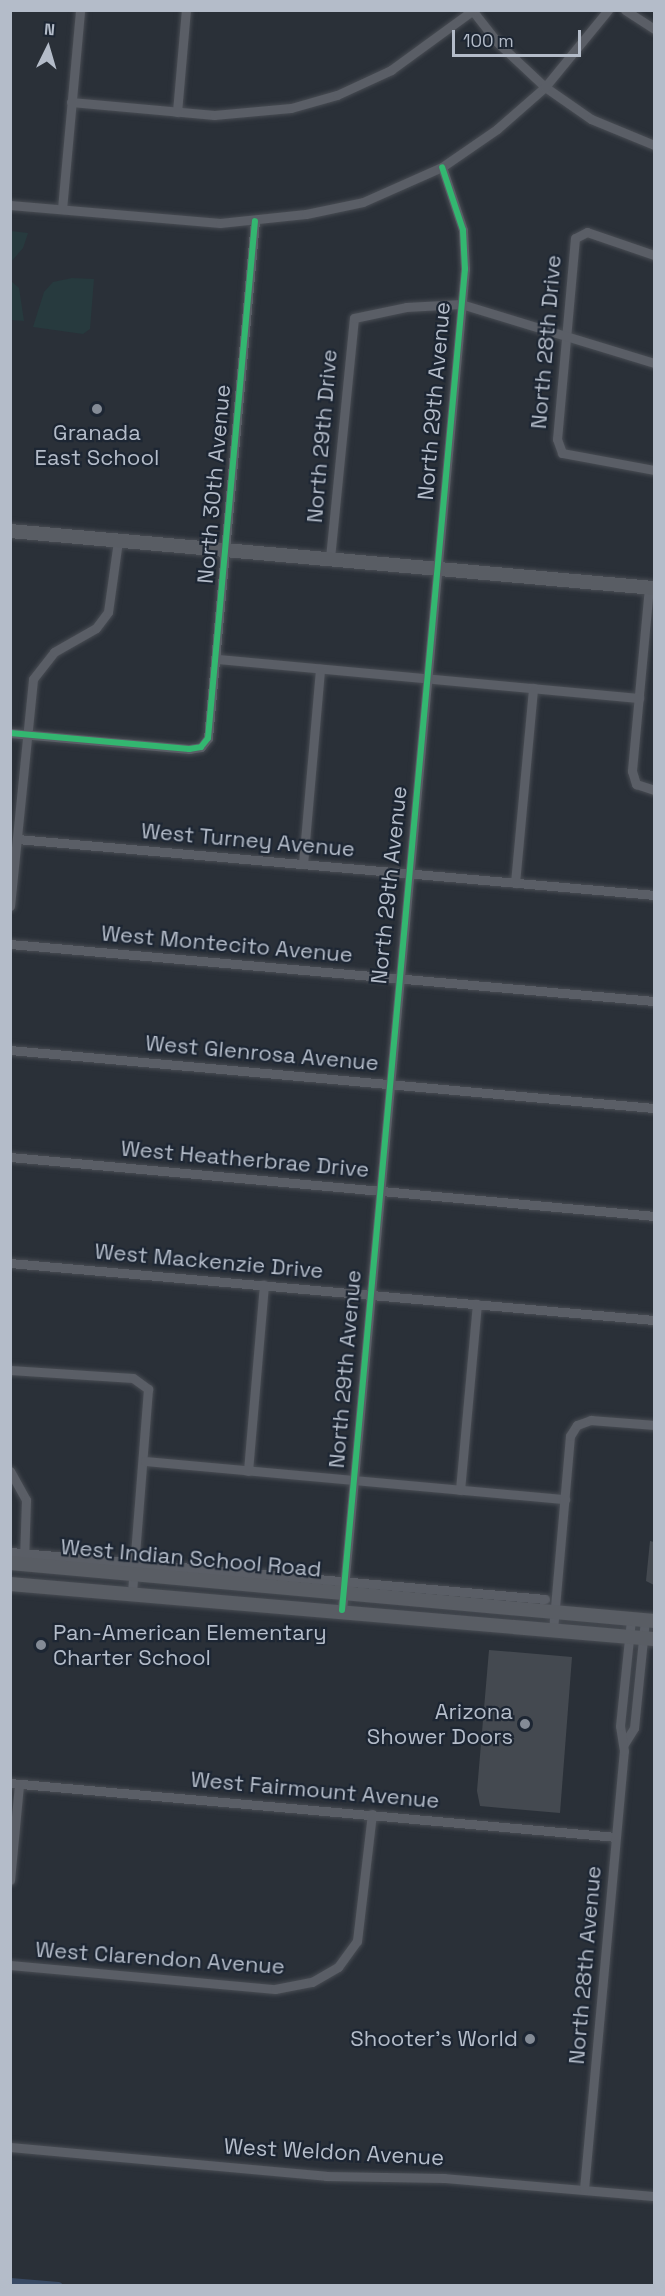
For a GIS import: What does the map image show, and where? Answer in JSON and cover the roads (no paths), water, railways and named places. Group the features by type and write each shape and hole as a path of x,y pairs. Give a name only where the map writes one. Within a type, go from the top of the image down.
{"main road":[{"path":"10,531 652,588"},
{"name":"West Indian School Road","path":"20,1560 344,1587 650,1621"},
{"name":"West Indian School Road","path":"10,1584 342,1610 649,1639"}],"street":[{"path":"62,209 80,10"},
{"path":"177,112 186,10"},
{"path":"10,205 194,222 255,221 363,202 442,167 545,87 608,10"},
{"path":"625,10 654,29"},
{"path":"71,102 177,112 264,113 327,99 391,70 472,11 498,44 545,87 591,119 654,145"},
{"name":"North 29th Avenue","path":"342,1610 461,304 463,230 442,167"},
{"name":"North 30th Avenue","path":"25,734 201,747 210,732 255,221"},
{"name":"North 28th Drive","path":"654,255 587,232 578,234 557,439 562,453 654,470"},
{"path":"461,304 654,363"},
{"name":"North 29th Drive","path":"330,558 354,318 406,307 461,304"},
{"path":"10,906 30,695 40,667 54,652 96,628 108,612 118,541"},
{"path":"652,588 632,771 636,784 654,790"},
{"path":"217,659 639,698"},
{"path":"303,864 320,669"},
{"path":"515,883 533,688"},
{"path":"10,733 25,734"},
{"name":"West Turney Avenue","path":"17,839 654,895"},
{"name":"West Montecito Avenue","path":"10,944 654,1001"},
{"name":"West Glenrosa Avenue","path":"10,1050 654,1108"},
{"name":"West Heatherbrae Drive","path":"10,1157 654,1216"},
{"name":"West Mackenzie Drive","path":"10,1263 654,1320"},
{"path":"248,1471 264,1285"},
{"path":"460,1490 477,1304"},
{"path":"10,1370 133,1378 145,1385 150,1398 132,1593"},
{"path":"554,1630 570,1436 577,1425 591,1419 654,1425"},
{"path":"145,1461 565,1499"},
{"path":"10,1471 26,1500 20,1560"},
{"name":"West Indian School Road","path":"10,1552 20,1560"},
{"name":"West Indian School Road","path":"344,1587 545,1599"},
{"name":"North 28th Avenue","path":"584,2189 624,1744 620,1726 631,1619"},
{"name":"North 28th Avenue","path":"624,1744 634,1728 650,1621"},
{"path":"10,1880 15,1783"},
{"name":"West Fairmount Avenue","path":"15,1783 616,1837"},
{"name":"West Clarendon Avenue","path":"10,1965 275,1989 312,1983 338,1967 357,1941 362,1920 372,1814"},
{"name":"West Weldon Avenue","path":"10,2148 326,2176 401,2175 654,2196"}],"waterway":[{"path":"10,2282 58,2286"}],"place":[{"name":"Granada East School","path":"97,409"},
{"name":"Pan-American Elementary Charter School","path":"41,1645"},
{"name":"Arizona Shower Doors","path":"525,1724"},
{"name":"Shooter's World","path":"530,2039"}]}
